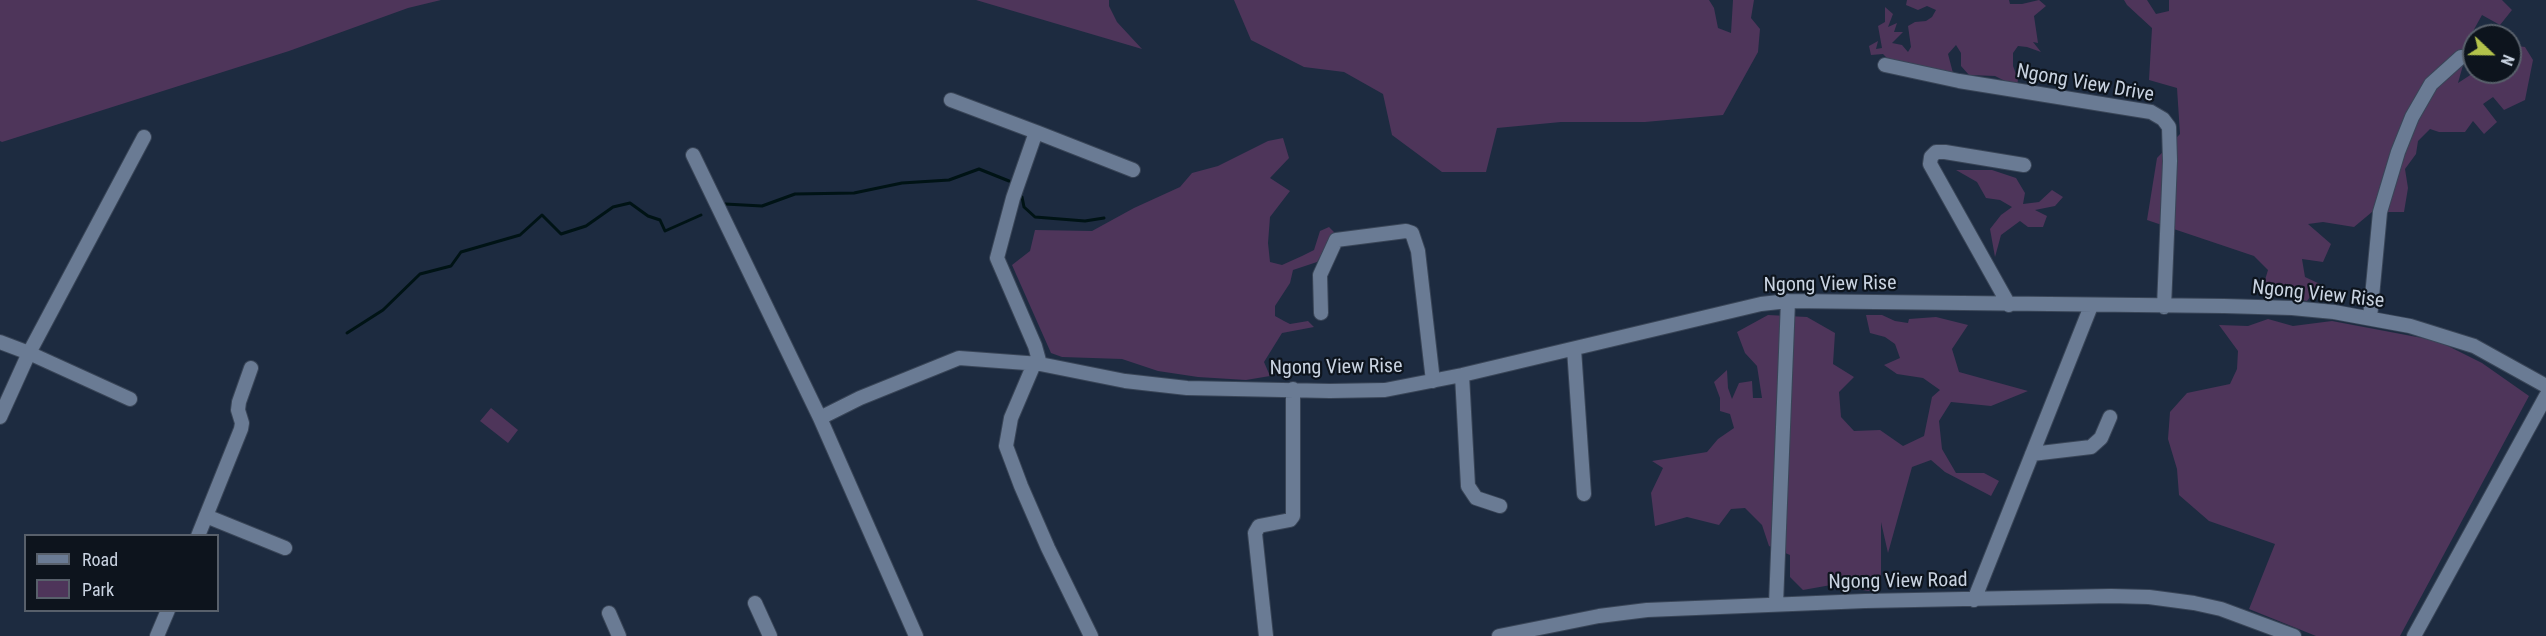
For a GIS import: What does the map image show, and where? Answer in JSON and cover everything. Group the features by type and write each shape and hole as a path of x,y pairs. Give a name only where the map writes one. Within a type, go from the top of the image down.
{"street":[{"path":"2370,318 2380,212 2398,152 2412,117 2432,84 2461,57"},
{"name":"Ngong View Drive","path":"1885,65 1981,84 2151,112 2163,119 2169,127 2170,161 2164,307"},
{"path":"951,100 1132,170"},
{"path":"1036,132 1013,198 997,258 1035,346 1037,364 1011,417 1006,446 1039,527 1091,636"},
{"path":"0,417 29,353 144,137"},
{"path":"2009,305 1930,164 1931,157 1936,152 1945,152 2024,165"},
{"path":"693,154 819,418 916,636"},
{"path":"1321,313 1320,275 1336,240 1406,231 1412,233 1418,251 1433,381"},
{"path":"1776,604 1788,302"},
{"name":"Ngong View Rise","path":"819,418 860,398 959,358 1037,364 1125,381 1186,388 1385,390 1462,375 1761,304 1788,302 2292,308 2370,318 2443,334 2474,346 2546,386"},
{"path":"1974,600 2091,306"},
{"path":"0,342 130,399"},
{"path":"1574,349 1584,494"},
{"path":"199,534 241,429 242,423 238,410 251,368"},
{"path":"1462,375 1468,486 1476,498 1500,506"},
{"path":"1266,636 1255,532 1259,526 1290,520 1293,516 1293,389"},
{"path":"2414,636 2546,396"},
{"path":"2032,454 2091,447 2101,438 2110,417"},
{"path":"206,516 285,548"},
{"name":"Ngong View Road","path":"1499,636 1622,612 1776,604 2149,597 2221,609 2287,635"},
{"path":"755,603 770,636"},
{"path":"157,636 167,612"},
{"path":"609,613 619,636"}],"green space":[{"path":"0,0 441,0 408,8 289,51 2,142 0,141"},
{"path":"976,0 1109,0 1109,6 1117,22 1142,49"},
{"path":"1234,0 1709,0 1714,8 1718,28 1731,33 1733,0 1754,0 1751,18 1760,29 1758,52 1723,115 1645,122 1561,122 1497,128 1486,172 1442,172 1392,135 1383,94 1344,72 1304,67 1251,40"},
{"path":"1907,0 2009,0 2010,4 2022,4 2039,0 2046,6 2034,16 2038,43 2033,42 2041,52 2018,46 2013,53 2013,66 2018,79 2017,87 1995,76 1969,75 1961,66 1961,53 1956,45 1948,54 1953,73 1889,60 1883,54 1871,55 1869,46 1878,41 1876,49 1882,48 1878,26 1885,22 1885,7 1893,14 1888,27 1897,23 1894,32 1903,32 1892,43 1902,45 1908,52 1911,47 1908,26 1915,22 1926,21 1936,10 1927,6 1918,10 1906,5"},
{"path":"2124,0 2147,0 2156,14 2169,11 2169,0 2502,0 2512,10 2501,24 2482,15 2477,24 2462,24 2462,69 2458,83 2462,80 2462,84 2522,84 2522,47 2525,47 2533,60 2525,100 2504,110 2493,97 2483,104 2497,122 2484,134 2473,121 2465,132 2439,132 2430,129 2418,141 2416,154 2405,169 2408,188 2404,212 2372,212 2354,227 2323,222 2308,224 2331,244 2323,262 2302,259 2305,277 2320,284 2307,301 2261,293 2268,270 2254,256 2147,220 2157,158 2180,134 2177,88 2149,80 2152,28"},
{"path":"1283,138 1289,158 1270,178 1290,191 1270,217 1268,243 1270,262 1282,265 1302,256 1314,250 1320,231 1329,227 1334,232 1317,262 1293,270 1290,283 1275,306 1275,316 1284,321 1290,324 1308,321 1314,327 1282,333 1264,362 1270,376 1246,380 1198,377 1158,371 1122,359 1062,357 1051,353 1012,265 1030,251 1035,230 1092,231 1180,187 1192,173 1218,166 1268,141"},
{"path":"1956,170 1992,170 2016,178 2025,193 2023,204 2039,202 2052,190 2063,197 2055,206 2035,210 2047,216 2043,227 2028,227 2020,221 2001,235 1995,257 1990,229 2001,215 2012,207 2000,200 1986,198 1977,182"},
{"path":"1768,315 1807,317 1835,333 1833,364 1854,377 1839,392 1841,417 1854,431 1880,430 1903,446 1924,436 1932,397 1940,390 1923,378 1897,374 1884,365 1900,358 1895,344 1885,337 1870,333 1866,315 1882,315 1895,321 1908,323 1909,319 1936,317 1968,325 1952,349 1959,372 2028,391 1991,406 1951,402 1939,421 1942,449 1956,473 1984,473 1999,481 1991,496 1945,472 1931,460 1912,467 1888,553 1881,522 1881,578 1869,591 1831,585 1803,590 1790,577 1790,555 1769,546 1762,525 1745,508 1731,509 1719,525 1687,517 1655,526 1651,493 1663,468 1652,461 1707,452 1718,439 1734,428 1730,414 1720,411 1720,398 1714,382 1727,370 1728,388 1732,399 1739,383 1752,381 1753,398 1762,398 1757,366 1745,353 1737,332"},
{"path":"2268,319 2293,326 2332,321 2438,341 2482,363 2529,396 2400,636 2316,636 2249,609 2275,544 2209,521 2179,495 2177,469 2168,439 2170,412 2187,393 2230,384 2237,369 2238,351 2219,325 2248,326"},
{"path":"491,408 518,430 508,443 480,421"}],"waterway":[{"path":"725,204 762,206 795,194 854,193 902,183 949,180 979,169 1009,181"},
{"path":"1022,197 1024,207 1035,217 1085,221 1104,218"},
{"path":"347,333 383,310 420,274 451,266 461,252 520,235 542,215 561,234 586,226 613,207 630,203 648,216 660,220 665,231 701,215"}]}
